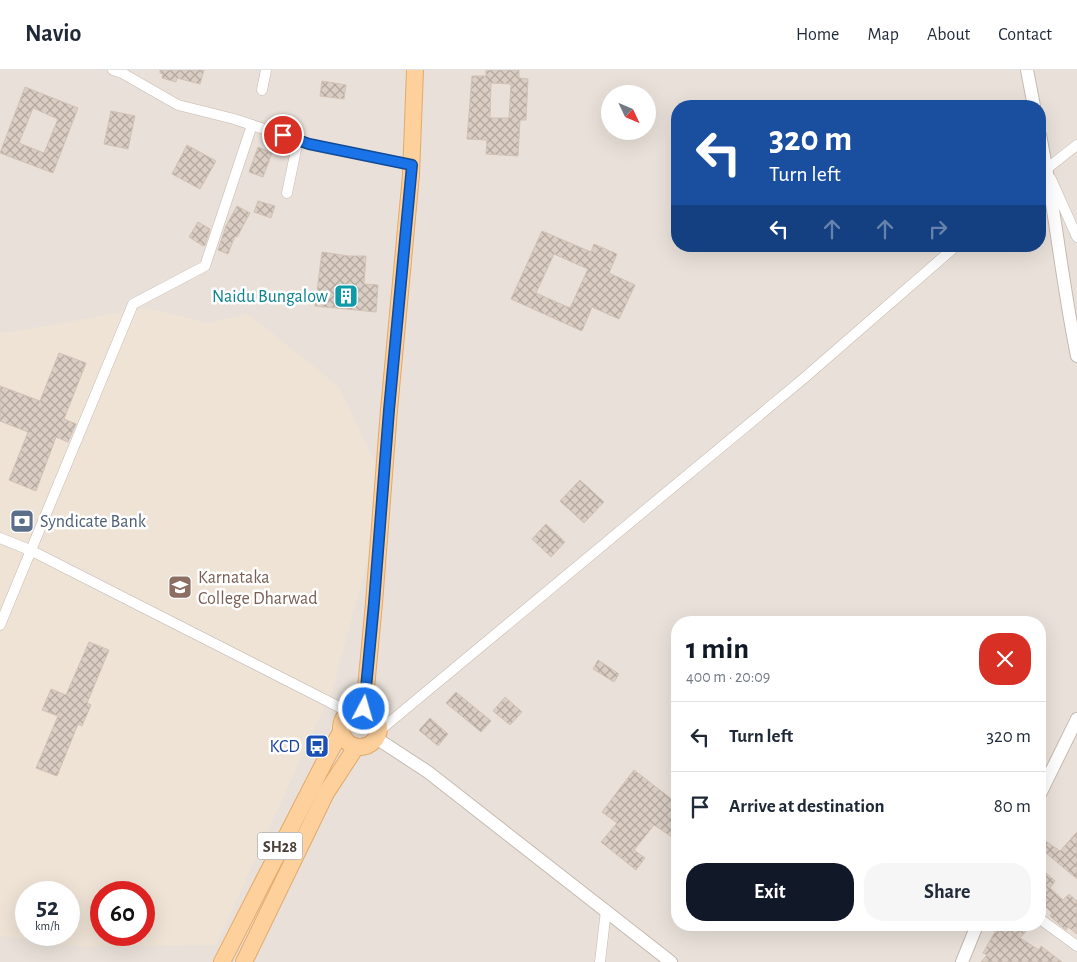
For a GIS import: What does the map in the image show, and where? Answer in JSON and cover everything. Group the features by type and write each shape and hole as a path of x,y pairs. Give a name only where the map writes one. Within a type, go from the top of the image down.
{"main road":[{"path":"356,710 374,603 389,410 412,165 415,70"},
{"path":"356,710 370,712 376,717 379,724 377,735 371,744 364,747 356,747 349,744 341,732 341,724 344,717 356,710"},
{"name":"SH28","path":"222,962 341,732"},
{"name":"SH28","path":"244,962 326,792 356,747"}],"street":[{"path":"262,90 266,70"},
{"path":"1027,70 1033,100"},
{"path":"120,71 178,105 234,119 309,144 412,165"},
{"path":"0,625 133,304 205,266 252,125"},
{"path":"287,193 298,140"},
{"path":"1046,169 1077,146"},
{"path":"1046,177 1077,237"},
{"path":"1046,188 1077,356"},
{"path":"672,962 428,772 377,735 803,379 949,252"},
{"path":"0,538 32,551 356,710"},
{"path":"1046,782 1077,719"},
{"path":"600,962 606,910"},
{"path":"1046,923 1077,946"},
{"path":"962,962 975,931"}],"shaded area":[{"path":"0,70 1077,70 1077,962 0,962"},
{"name":"Karnataka College Dharwad","path":"147,308 207,323 248,314 339,387 387,487 333,688 216,945 155,946 155,881 90,881 90,946 151,946 86,947 78,946 80,946 80,881 15,881 15,938 0,936 0,332 5,333"}],"building":[{"path":"160,70 204,70 200,84 177,78 176,82 162,78 163,74 160,73"},
{"path":"486,70 519,70 519,78 528,79 526,120 520,120 518,156 486,154 487,140 467,139 472,76 486,76","holes":["491,83 511,84 509,118 490,118"]},
{"path":"322,81 346,85 344,99 320,96"},
{"path":"25,87 78,108 53,173 0,153","holes":["33,108 58,119 44,153 19,143"]},
{"path":"111,111 135,116 128,149 104,144"},
{"path":"187,145 216,161 200,189 172,174"},
{"path":"258,147 272,153 263,177 249,172"},
{"path":"258,201 275,206 271,218 254,212"},
{"path":"237,206 250,213 237,237 235,236 228,254 218,250 226,226"},
{"path":"198,222 210,229 203,246 189,237"},
{"path":"542,231 591,252 594,244 617,254 609,273 635,285 619,319 592,307 582,331 511,299","holes":["554,254 588,269 570,308 536,293"]},
{"path":"322,252 348,256 366,256 364,284 378,285 376,312 315,306"},
{"path":"59,353 86,363 64,419 76,424 68,442 56,437 36,491 9,480 28,432 0,421 0,386 40,401"},
{"path":"580,480 604,502 584,523 560,501"},
{"path":"546,524 565,542 551,557 532,539"},
{"path":"89,642 109,650 87,703 91,705 82,726 78,724 57,776 36,768 58,716 42,710 51,689 66,695"},
{"path":"598,660 619,674 614,682 593,669"},
{"path":"456,692 491,721 481,732 446,703"},
{"path":"505,697 522,712 510,725 493,711"},
{"path":"430,718 448,734 438,746 419,730"},
{"path":"634,770 671,799 671,836 654,825 634,850 645,858 636,870 601,842 617,823 602,812"},
{"path":"1077,832 1077,879 1046,853 1046,841 1060,851"},
{"path":"1046,873 1055,881 1050,888 1063,900 1069,894 1077,901 1077,934 1068,927 1066,930 1060,925 1050,916 1052,913 1046,907"},
{"path":"996,931 1026,931 1020,938 1039,950 1041,946 1062,962 981,962 987,955 983,953"}],"place":[{"name":"Naidu Bungalow","path":"346,296"},
{"name":"Syndicate Bank","path":"22,521"},
{"name":"Karnataka College Dharwad","path":"180,587"},
{"name":"KCD","path":"317,746"}],"route":[{"path":"283,135 309,144 412,165 364,709"}]}
